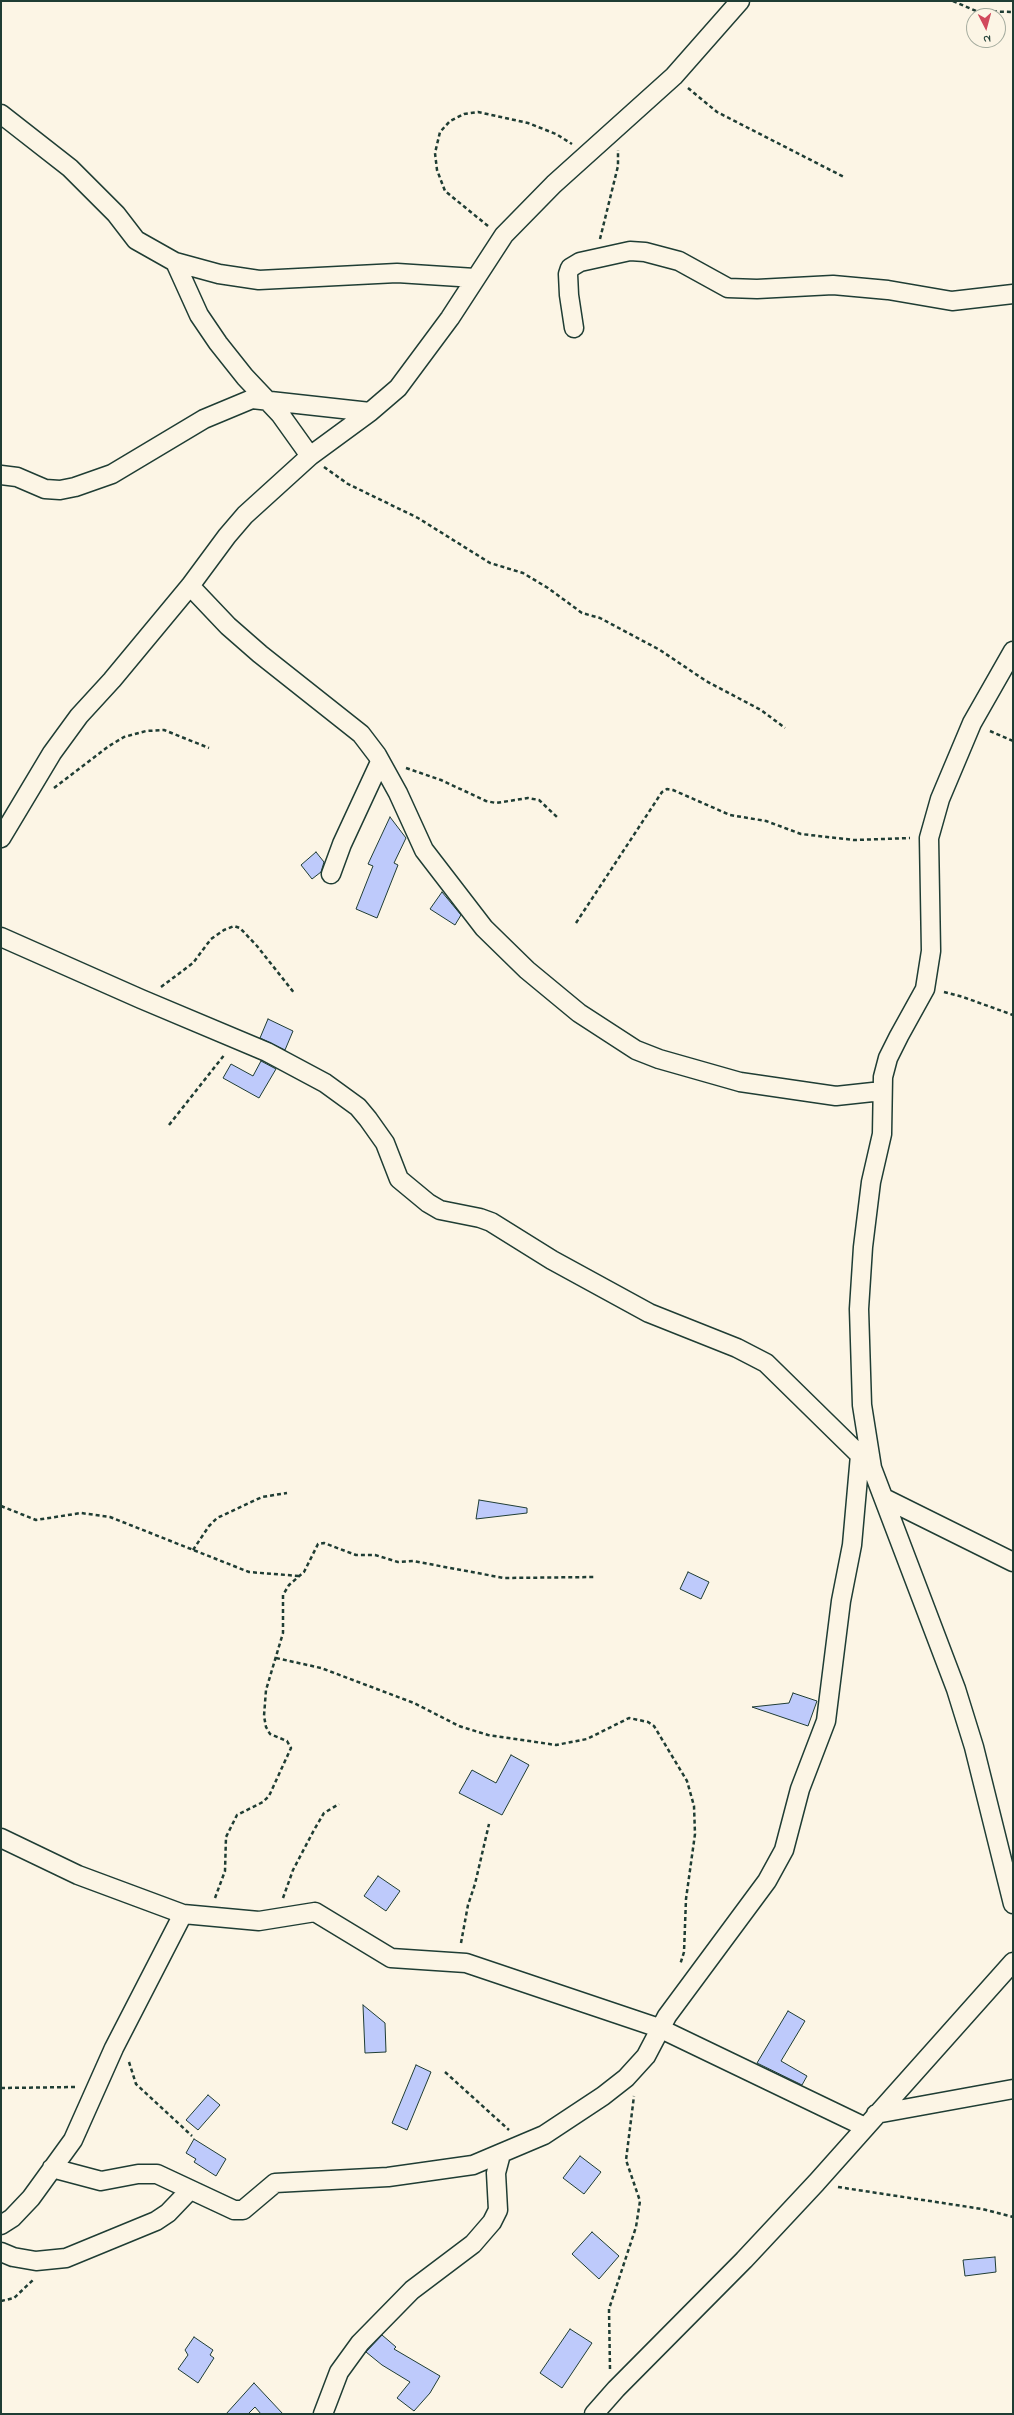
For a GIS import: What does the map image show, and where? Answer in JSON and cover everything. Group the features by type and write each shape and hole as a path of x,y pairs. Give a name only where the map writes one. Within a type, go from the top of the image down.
{"street":[{"path":"1,838 52,753 79,716 112,680 190,586 245,515 310,456 370,412 398,388 450,318 504,235 554,184 674,76 740,1"},
{"path":"1,114 70,168 116,214 136,240 175,262 219,274 259,280 397,273 475,278"},
{"path":"574,328 569,271 580,262 630,251 668,257 728,288 757,289 833,285 888,290 952,301 1013,294"},
{"path":"175,262 199,315 222,348 280,414 310,456"},
{"path":"1,475 17,477 45,489 60,490 75,487 112,474 204,418 252,399 266,399 370,412"},
{"path":"190,586 228,626 260,654 348,722 361,734 380,762 424,850 484,928 527,970 579,1013 636,1050 659,1060 740,1082 836,1096 882,1091"},
{"path":"1013,651 972,722 940,799 929,838 931,951 921,999 888,1058 882,1091 882,1134 871,1182 863,1247 859,1309 862,1405 872,1468 956,1689 968,1725 1013,1904"},
{"path":"331,874 345,837 380,762"},
{"path":"1,937 136,997 267,1052 325,1082 358,1107 384,1143 399,1179 428,1203 440,1210 480,1218 491,1222 552,1260 650,1312 761,1360 872,1468"},
{"path":"52,2168 101,2181 138,2174 157,2174 234,2210 243,2210 275,2183 388,2177 459,2168 501,2154 544,2135 603,2096 638,2066 659,2028 767,1881 784,1850 800,1789 826,1721 841,1601 852,1545 860,1455"},
{"path":"884,1498 1013,1562"},
{"path":"1,1838 78,1875 183,1914 205,1918 259,1921 312,1912 392,1958 457,1962 659,2028 871,2121 1013,2089"},
{"path":"1,2225 23,2208 80,2126 122,2032 183,1914"},
{"path":"594,2414 816,2183 1013,1962"},
{"path":"323,2414 339,2372 360,2343 412,2290 473,2244 492,2222 498,2210 496,2171 501,2154"},
{"path":"1,2252 13,2257 51,2261 66,2258 156,2221 168,2212 190,2190"}],"path":[{"path":"953,1 976,11 1013,12"},
{"path":"674,76 717,112 844,177"},
{"path":"504,235 485,224 445,191 437,170 435,153 440,132 450,121 464,114 478,112 501,116 528,123 556,134 588,153"},
{"path":"603,256 600,234 609,210 619,156 614,130"},
{"path":"310,456 348,484 418,518 490,563 523,574 548,588 582,613 600,618 660,650 706,681 761,710 785,728"},
{"path":"972,722 1013,741"},
{"path":"51,791 109,746 124,737 146,731 164,730 209,748"},
{"path":"380,762 427,775 486,801 496,803 528,798 539,800 557,817"},
{"path":"576,923 662,792 667,789 673,790 730,815 766,821 801,834 854,840 929,838"},
{"path":"136,997 170,982 193,963 211,940 224,930 234,926 240,928 257,946 295,994"},
{"path":"921,999 937,992 952,993 1013,1015"},
{"path":"169,1125 237,1039"},
{"path":"193,1550 209,1526 217,1518 262,1497 287,1493"},
{"path":"1,1506 36,1520 81,1512 110,1517 249,1572 299,1576"},
{"path":"205,1918 218,1892 225,1871 226,1837 237,1815 263,1802 269,1796 291,1748 287,1741 270,1734 264,1716 266,1690 283,1633 283,1595 289,1585 305,1571 318,1544 322,1543 356,1555 375,1555 398,1562 418,1562 504,1578 595,1577"},
{"path":"276,1658 321,1668 414,1703 459,1726 488,1736 556,1745 587,1739 629,1718 648,1722 654,1726 687,1781 694,1806 695,1834 686,1899 684,1952 678,1972"},
{"path":"275,1919 293,1870 314,1830 324,1813 339,1804"},
{"path":"457,1962 468,1906 475,1884 489,1824"},
{"path":"122,2032 131,2072 136,2084 192,2136"},
{"path":"610,2396 609,2309 636,2227 640,2201 626,2160 638,2066"},
{"path":"445,2072 524,2144"},
{"path":"1,2088 97,2087"},
{"path":"816,2183 982,2209 1013,2217"},
{"path":"1,2301 14,2298 51,2261"}],"building":[{"path":"390,817 406,838 394,863 398,865 377,918 356,909 373,866 368,864"},
{"path":"316,852 324,862 321,872 312,879 301,865"},
{"path":"442,892 461,915 455,925 430,909"},
{"path":"268,1019 293,1031 285,1050 260,1038"},
{"path":"261,1061 276,1069 259,1098 223,1078 231,1064 253,1076"},
{"path":"479,1500 527,1508 527,1513 476,1519"},
{"path":"688,1572 709,1582 701,1599 680,1589"},
{"path":"793,1693 817,1701 808,1726 752,1707 789,1703"},
{"path":"511,1755 529,1765 502,1815 459,1793 472,1770 496,1783"},
{"path":"378,1876 400,1891 386,1911 364,1896"},
{"path":"363,2005 385,2023 386,2052 365,2053"},
{"path":"788,2011 805,2021 781,2061 807,2076 802,2085 757,2063"},
{"path":"416,2065 431,2072 407,2130 392,2123"},
{"path":"208,2095 220,2105 198,2130 186,2120"},
{"path":"194,2139 226,2159 216,2176 194,2162 196,2159 186,2153"},
{"path":"580,2156 601,2172 584,2194 563,2178"},
{"path":"592,2232 619,2256 599,2279 572,2254"},
{"path":"995,2257 996,2272 965,2276 963,2260"},
{"path":"570,2329 592,2343 562,2388 540,2373"},
{"path":"382,2335 396,2347 394,2349 440,2376 430,2393 414,2411 397,2398 410,2382 382,2365 366,2352"},
{"path":"194,2337 213,2350 210,2355 214,2358 198,2383 178,2369 188,2355 185,2350"},
{"path":"254,2383 283,2414 261,2414 255,2407 248,2414 226,2414"}]}
